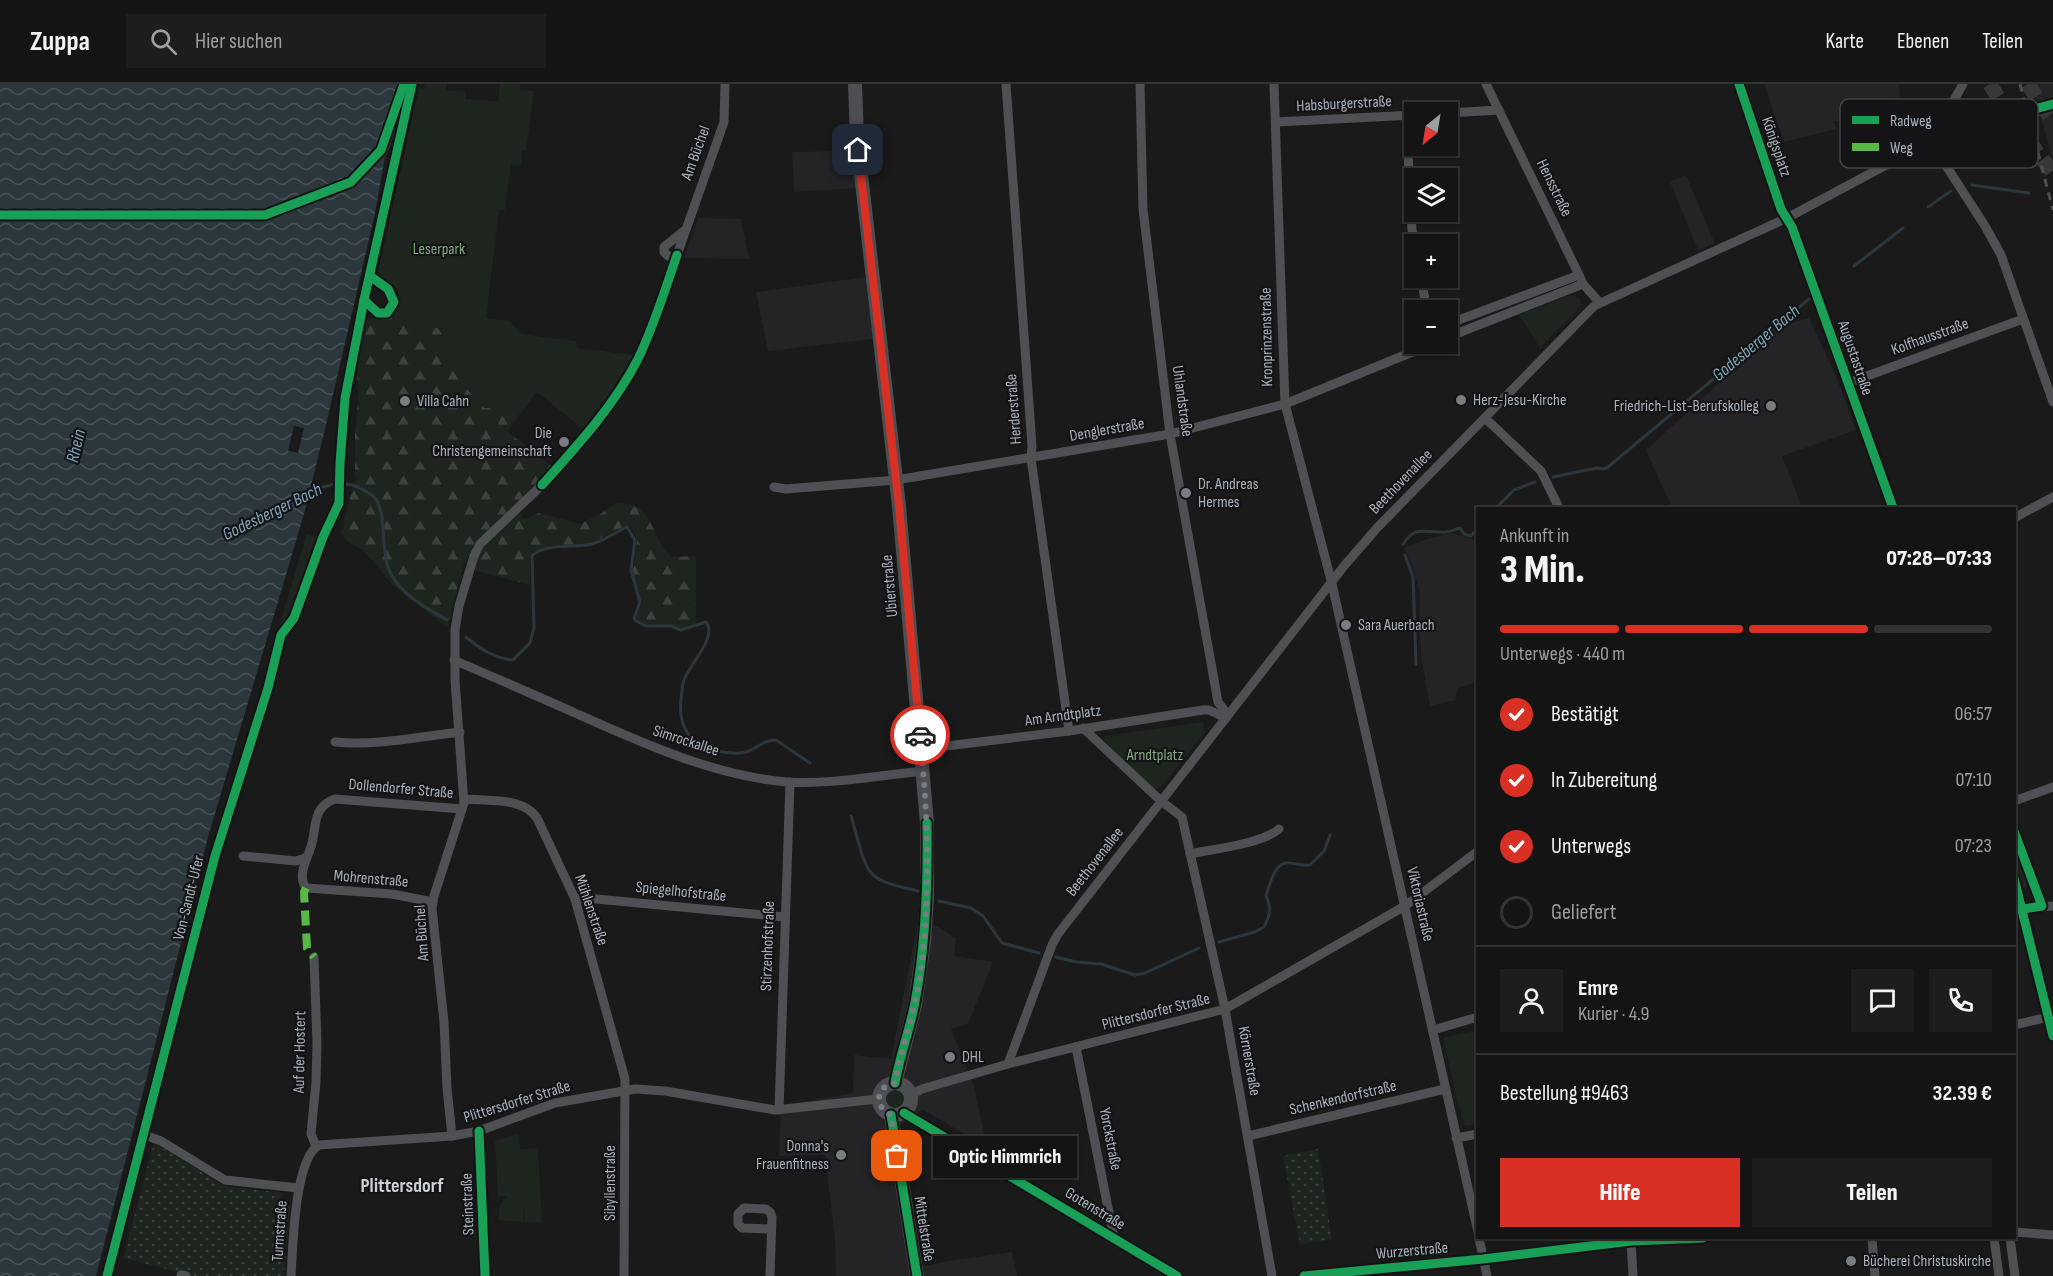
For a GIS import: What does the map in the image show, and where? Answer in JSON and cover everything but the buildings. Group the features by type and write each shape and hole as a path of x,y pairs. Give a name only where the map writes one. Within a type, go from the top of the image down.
{"main road":[{"path":"381,150 405,84"},
{"name":"Ubierstraße","path":"855,84 857,139 896,480 922,749 928,865 924,941 915,1005 895,1083"},
{"path":"890,1083 905,1086 911,1095 910,1105 897,1114 882,1109 878,1099 882,1089 890,1083"},
{"name":"Mittelstraße","path":"897,1114 917,1276"}],"street":[{"name":"Am Büchel","path":"685,231 724,122 725,84"},
{"name":"Herderstraße","path":"1006,84 1031,458 1068,731"},
{"name":"Uhlandstraße","path":"1140,84 1143,209 1170,434 1218,702 1227,716"},
{"name":"Kronprinzenstraße","path":"1274,84 1285,404 1332,584"},
{"name":"Hensstraße","path":"1486,84 1581,279 1599,302"},
{"name":"Königsplatz","path":"1739,84 1781,209 1787,218"},
{"path":"1954,99 1963,84"},
{"path":"2038,108 2053,104"},
{"path":"1458,112 1499,110"},
{"name":"Habsburgerstraße","path":"1275,122 1404,115"},
{"path":"1411,156 1413,234"},
{"name":"Beethovenallee","path":"1008,1064 1054,940 1227,716 1377,528 1599,302 1787,218 1881,168"},
{"path":"1948,168 1996,246 2053,402"},
{"name":"Augustastraße","path":"1787,218 1807,266 1893,507"},
{"path":"1458,320 1500,303 1581,279"},
{"path":"1458,334 1505,315 1581,279"},
{"path":"1500,303 1505,315"},
{"name":"Kolfhausstraße","path":"1848,383 2023,319"},
{"name":"Denglerstraße","path":"774,487 786,489 896,480 1170,434 1285,404 1408,354"},
{"path":"1485,418 1541,471 1559,507"},
{"name":"Am Büchel","path":"452,1136 444,1022 432,915 433,902 465,799 454,660 455,630 476,550 487,536 542,485"},
{"path":"2016,517 2053,497"},
{"name":"Viktoriastraße","path":"1332,584 1476,1223"},
{"name":"Simrockallee","path":"454,660 672,754 749,776 789,782 808,782 923,771"},
{"path":"1218,702 1209,710 1227,716"},
{"name":"Am Arndtplatz","path":"922,749 1068,731 1209,710"},
{"path":"1083,728 1161,801"},
{"path":"335,742 382,741 459,732"},
{"name":"Stirzenhofstraße","path":"779,1110 789,782"},
{"path":"2016,800 2053,787"},
{"name":"Mühlenstraße","path":"465,799 516,804 531,810 538,820 575,899 625,1080 625,1090"},
{"name":"Dollendorfer Straße","path":"306,888 303,881 305,858 311,849 318,813 331,800 462,809"},
{"name":"Körnerstraße","path":"1161,801 1182,817 1225,1009 1272,1276"},
{"path":"1190,854 1234,846 1273,834 1279,829"},
{"path":"2016,836 2042,906"},
{"name":"Plittersdorfer Straße","path":"911,1095 922,1089 1008,1064 1225,1009 1405,906 1476,853"},
{"path":"243,856 296,861 305,858"},
{"name":"Mohrenstraße","path":"306,888 392,894 433,902"},
{"path":"2016,890 2053,1036"},
{"name":"Spiegelhofstraße","path":"575,899 586,898 784,917"},
{"path":"2019,909 2053,906"},
{"name":"Auf der Hostert","path":"314,957 317,1043 311,1134 316,1146"},
{"path":"2016,1025 2049,1017"},
{"path":"1433,1030 1476,1018"},
{"name":"Yorckstraße","path":"1076,1047 1114,1238"},
{"name":"Schenkendorfstraße","path":"1248,1136 1445,1089"},
{"name":"Plittersdorfer Straße","path":"316,1146 452,1136 479,1131 555,1103 625,1090 657,1090 779,1110 878,1099"},
{"name":"Sibyllenstraße","path":"624,1276 625,1090"},
{"name":"Gotenstraße","path":"897,1114 1178,1276"},
{"name":"Steinstraße","path":"479,1131 485,1276"},
{"path":"1456,1138 1476,1134"},
{"path":"145,1135 161,1141 225,1180 298,1188 307,1158 316,1146"},
{"name":"Turmstraße","path":"291,1276 298,1188"},
{"path":"770,1276 771,1229"},
{"path":"2016,1232 2053,1229"},
{"path":"2026,1232 2053,1235"},
{"path":"1479,1239 1487,1276"},
{"name":"Wurzerstraße","path":"1304,1276 1483,1259 1631,1241 1679,1239"},
{"path":"1872,1239 1875,1276"},
{"path":"1994,1239 1999,1276"},
{"path":"2010,1239 2015,1276"},
{"path":"1631,1241 1633,1276"}],"shaded area":[{"path":"1764,84 1899,84 1900,98 1840,99 1840,121 1834,121 1836,129 1784,142"},
{"path":"2032,84 2053,84 2053,161 2038,99 2036,99"},
{"path":"852,151 856,188 794,192 792,152"},
{"path":"1686,175 1715,244 1698,250 1670,182"},
{"path":"698,218 741,219 749,259 684,258"},
{"path":"866,277 873,339 768,351 756,292"},
{"name":"Friedrich-List-Berufskolleg","path":"1809,318 1836,376 1856,430 1782,456 1802,507 1672,507 1646,450 1779,327"},
{"path":"1450,533 1473,539 1476,549 1476,682 1458,688 1455,700 1430,706 1419,630 1420,594 1413,568 1404,548"},
{"path":"918,922 935,925 956,938 954,956 993,962 968,1024 951,1029 973,1083 987,1147 923,1110 900,1125 921,1267 1012,1252 1017,1276 836,1276 835,1240 825,1155 779,1156 781,1106 853,1093 854,1055 891,1059"}],"green space":[{"name":"Leserpark","path":"425,84 447,84 446,90 465,92 465,99 498,101 500,84 520,84 520,90 534,91 526,151 522,151 521,165 511,164 505,210 499,210 486,318 510,321 521,334 576,341 577,348 634,355 619,387 586,431 537,392 520,414 511,408 484,408 461,382 441,329 387,316 395,309 399,301 398,292 378,272 419,88 424,89"},
{"path":"1571,295 1579,298 1582,305 1540,348 1519,315"},
{"path":"375,316 387,316 441,329 461,382 484,408 512,408 520,414 507,431 553,467 475,543 463,567 447,627 392,584 365,552 346,540 341,533 354,482 358,478 355,477 355,429 359,350 366,320"},
{"path":"616,503 628,504 644,514 671,557 696,556 696,625 683,629 673,625 637,621 636,614 642,604 633,571 637,540 632,528 627,525 590,543 545,548 532,552 530,585 470,569 480,548 519,512 525,519 539,513 580,524"},
{"path":"307,533 320,540 296,607 284,625 280,623"},
{"name":"Arndtplatz","path":"1203,722 1205,732 1163,785 1157,789 1152,788 1104,740 1105,736"},
{"path":"2016,847 2029,882 2026,888 2021,885 2016,871"},
{"path":"1476,1030 1476,1124 1465,1126 1443,1038"},
{"path":"894,1089 901,1092 904,1099 901,1106 894,1109 887,1106 884,1099 887,1092"},
{"path":"519,1133 520,1149 538,1148 542,1223 525,1222 523,1196 524,1222 499,1220 499,1206 505,1197 506,1200 506,1196 498,1196 495,1141"},
{"path":"157,1144 223,1186 283,1193 280,1198 286,1205 290,1205 284,1276 194,1276 123,1258 153,1146"},
{"path":"1318,1149 1332,1240 1300,1244 1283,1156"}],"water":[{"name":"Rhein","path":"0,84 398,84 375,213 304,514 208,837 96,1276 0,1276"}],"pier":[{"path":"294,426 304,428 298,453 288,451"}],"waterway":[{"name":"Godesberger Bach","path":"1972,185 2029,193"},
{"name":"Godesberger Bach","path":"1928,207 1951,191"},
{"name":"Godesberger Bach","path":"1854,266 1903,228"},
{"name":"Godesberger Bach","path":"1553,477 1608,467 1809,299"},
{"name":"Godesberger Bach","path":"1497,507 1514,490 1535,482"},
{"name":"Godesberger Bach","path":"307,493 326,486 347,484 360,488 374,497 381,514 385,555 391,574 408,595 447,620"},
{"name":"Godesberger Bach","path":"466,637 488,652 513,660 530,643 534,628 532,556 544,549 592,544 627,527 635,540 631,570 640,602 634,618 636,621 646,626 671,626 681,630 706,622 709,628 706,643 683,684 681,711 686,731 692,739 710,749 733,753 747,752 765,742 776,740 810,763"},
{"name":"Godesberger Bach","path":"1403,544 1407,538 1420,531 1446,532 1460,528 1464,534 1471,536 1476,530"},
{"name":"Godesberger Bach","path":"1405,555 1413,577 1416,664"},
{"name":"Godesberger Bach","path":"851,816 863,856 873,875 889,883 918,891"},
{"name":"Godesberger Bach","path":"1219,942 1255,932 1264,927 1269,912 1266,896 1272,877 1278,868 1285,863 1310,865 1324,851 1330,835"},
{"name":"Godesberger Bach","path":"939,901 971,908 983,916 1002,943 1039,953"},
{"name":"Godesberger Bach","path":"1056,957 1076,962 1101,964 1135,975 1145,973 1199,948"}],"ferry route":[{"path":"0,215 265,215 351,182 376,155"}],"tunnel":[{"path":"1990,84 1999,99"},
{"path":"2028,84 2037,99"},
{"path":"2038,100 2053,120"},
{"path":"2038,153 2053,173"}],"railway":[{"path":"2020,84 2024,99"},
{"path":"2038,153 2053,210"}],"marked path":[{"path":"306,888 304,892 307,948 314,957"}],"cycle path":[{"path":"0,215 265,215 351,182 381,150 404,84"},
{"name":"Von-Sandt-Ufer","path":"107,1276 215,856 268,688 281,635 294,618 323,537 339,503 345,398 364,300 412,84"},
{"path":"1739,84 1781,209 1792,227 1893,507"},
{"path":"2038,108 2053,104"},
{"path":"542,485 594,425 618,393 638,359 677,255"},
{"path":"364,300 378,313 387,313 394,302 388,289 370,276"},
{"path":"895,1083 913,1012 922,958 927,890 927,823"},
{"path":"2016,836 2042,906 2023,909"},
{"path":"2016,886 2053,1036"},
{"path":"904,1113 1177,1276"},
{"path":"891,1115 917,1276"},
{"path":"479,1131 485,1276"},
{"path":"1304,1276 1483,1259 1631,1241 1679,1239"}],"way so far":[{"path":"897,1156 891,1115 884,1112 878,1099 882,1089 890,1083 895,1083 920,977 927,897 928,847 920,735"}],"place":[{"name":"Herz-Jesu-Kirche","path":"1461,400"},
{"name":"Villa Cahn","path":"405,401"},
{"name":"Friedrich-List-Berufskolleg","path":"1771,406"},
{"name":"Die Christengemeinschaft","path":"564,442"},
{"name":"Dr. Andreas Hermes","path":"1186,493"},
{"name":"Sara Auerbach","path":"1346,625"},
{"name":"DHL","path":"950,1057"},
{"name":"Donna's Frauenfitness","path":"841,1155"},
{"name":"Optic Himmrich","path":"897,1156"},
{"name":"Bücherei Christuskirche","path":"1851,1261"}],"district":[{"name":"Plittersdorf","path":"402,1186"}],"route":[{"path":"858,150 899,506 920,735"}]}
